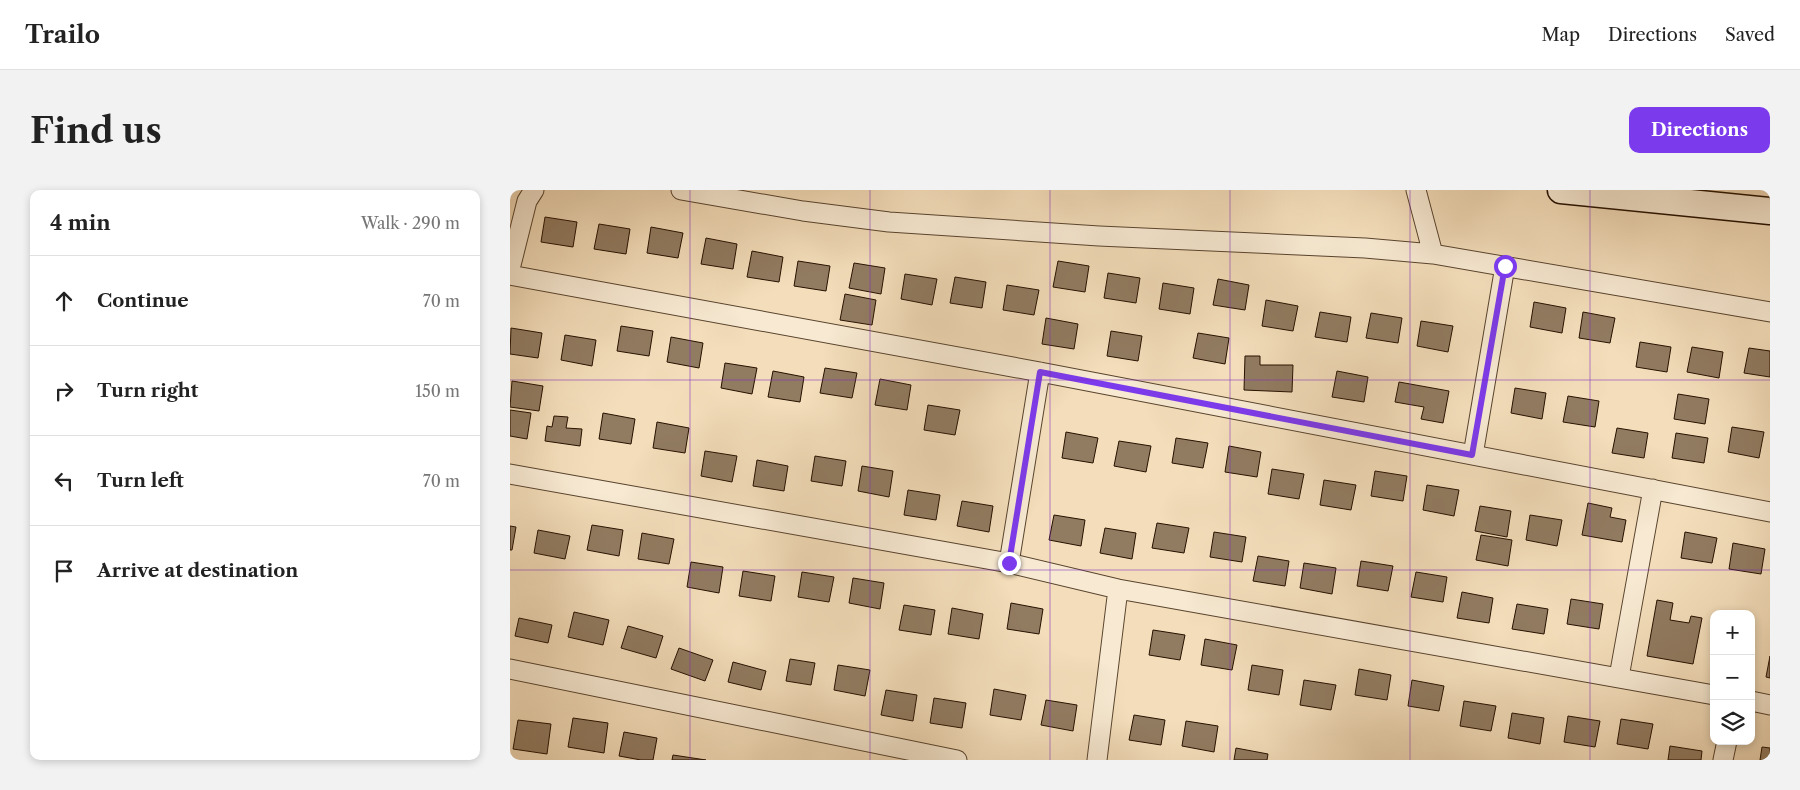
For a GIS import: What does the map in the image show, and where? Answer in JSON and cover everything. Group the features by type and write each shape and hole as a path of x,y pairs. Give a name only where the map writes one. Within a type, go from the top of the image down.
{"street":[{"path":"510,268 527,201 534,190"},
{"path":"681,190 803,211 889,222 1099,236 1364,248 1433,254 1770,312"},
{"path":"1416,190 1433,254"},
{"path":"1561,190 1770,210"},
{"path":"1472,455 1505,266"},
{"path":"510,275 1040,372 1770,512"},
{"path":"1009,563 1040,372"},
{"path":"510,474 1009,563 1118,588 1710,694"},
{"path":"1619,677 1653,489"},
{"path":"1097,760 1118,588"},
{"path":"510,669 957,760"},
{"path":"1755,702 1770,705"},
{"path":"1723,760 1726,745"}],"building":[{"path":"545,217 577,222 573,247 541,242"},
{"path":"599,224 630,229 626,254 594,249"},
{"path":"651,227 683,233 678,258 647,253"},
{"path":"706,238 737,244 733,269 701,264"},
{"path":"752,251 783,257 779,282 747,277"},
{"path":"798,261 830,266 826,291 794,286"},
{"path":"1058,261 1089,266 1085,292 1053,287"},
{"path":"854,263 885,268 881,294 849,288"},
{"path":"1108,273 1140,278 1136,303 1104,298"},
{"path":"905,274 937,279 932,305 901,299"},
{"path":"955,277 986,282 982,308 950,303"},
{"path":"1218,279 1249,285 1245,310 1213,305"},
{"path":"1163,283 1194,288 1190,314 1159,309"},
{"path":"1007,285 1039,290 1034,315 1003,310"},
{"path":"845,294 876,300 872,325 840,320"},
{"path":"1266,300 1298,306 1293,331 1262,326"},
{"path":"1534,302 1566,308 1562,333 1530,327"},
{"path":"1320,312 1351,317 1347,342 1315,337"},
{"path":"1583,312 1615,318 1610,343 1579,338"},
{"path":"1371,313 1402,318 1398,343 1366,338"},
{"path":"1046,318 1078,324 1074,349 1042,344"},
{"path":"1421,321 1453,326 1448,352 1417,346"},
{"path":"621,326 653,331 649,356 617,351"},
{"path":"511,328 542,333 538,358 510,354"},
{"path":"1111,331 1142,336 1138,361 1107,356"},
{"path":"1198,333 1229,338 1225,364 1193,358"},
{"path":"565,335 596,340 592,366 561,360"},
{"path":"671,337 703,343 699,368 667,362"},
{"path":"1640,342 1671,347 1667,372 1636,367"},
{"path":"1692,347 1723,352 1719,378 1687,372"},
{"path":"1749,348 1770,351 1770,377 1744,373"},
{"path":"1245,356 1260,356 1260,365 1293,365 1292,392 1244,390"},
{"path":"725,363 757,368 752,394 721,388"},
{"path":"825,368 857,373 852,398 820,393"},
{"path":"773,371 804,377 800,402 768,397"},
{"path":"1337,371 1368,377 1364,402 1332,397"},
{"path":"880,379 911,385 907,410 875,405"},
{"path":"512,381 543,386 539,411 510,407"},
{"path":"1399,382 1449,391 1443,423 1421,419 1424,407 1395,402"},
{"path":"1515,388 1546,393 1542,419 1511,413"},
{"path":"1678,394 1709,399 1705,424 1674,419"},
{"path":"1568,396 1599,401 1595,427 1563,422"},
{"path":"928,405 960,410 955,435 924,430"},
{"path":"510,410 531,413 527,439 510,436"},
{"path":"603,413 635,419 631,444 599,439"},
{"path":"554,416 568,417 566,428 582,429 580,446 545,441 547,426 552,427"},
{"path":"657,422 689,428 685,453 653,448"},
{"path":"1732,427 1764,432 1759,458 1728,452"},
{"path":"1617,428 1648,433 1644,458 1612,453"},
{"path":"1066,432 1098,438 1093,463 1062,458"},
{"path":"1676,433 1708,438 1704,463 1672,458"},
{"path":"1176,438 1208,443 1203,468 1172,463"},
{"path":"1119,441 1151,446 1146,472 1114,466"},
{"path":"1229,446 1261,452 1257,477 1225,472"},
{"path":"705,451 737,456 732,482 701,476"},
{"path":"815,456 846,461 842,486 811,481"},
{"path":"757,460 788,466 784,491 753,486"},
{"path":"862,466 893,471 889,497 858,491"},
{"path":"1272,469 1304,474 1299,499 1268,494"},
{"path":"1375,471 1407,476 1403,501 1371,496"},
{"path":"1324,480 1356,485 1351,510 1320,505"},
{"path":"1427,485 1459,490 1454,516 1423,510"},
{"path":"908,490 940,495 936,520 904,515"},
{"path":"962,501 993,506 989,532 957,526"},
{"path":"1588,503 1612,508 1610,517 1626,520 1622,542 1582,535"},
{"path":"1480,506 1511,511 1507,537 1475,531"},
{"path":"1054,515 1085,520 1081,546 1049,540"},
{"path":"1530,515 1562,520 1557,546 1526,540"},
{"path":"1157,523 1189,528 1184,553 1152,548"},
{"path":"592,525 623,530 619,556 587,550"},
{"path":"510,526 516,527 512,550 510,550"},
{"path":"1105,528 1136,533 1132,559 1100,553"},
{"path":"538,530 570,536 565,559 534,553"},
{"path":"1214,532 1246,537 1242,562 1210,557"},
{"path":"1685,532 1717,538 1712,563 1681,558"},
{"path":"642,533 674,539 669,564 638,559"},
{"path":"1481,535 1512,540 1508,566 1476,560"},
{"path":"1733,543 1765,549 1761,574 1729,569"},
{"path":"1258,556 1289,561 1285,586 1253,581"},
{"path":"1361,561 1393,566 1388,591 1357,586"},
{"path":"691,562 723,567 719,593 687,587"},
{"path":"1304,563 1336,568 1332,594 1300,588"},
{"path":"743,571 775,576 771,601 739,596"},
{"path":"802,572 834,577 829,602 798,597"},
{"path":"1416,572 1447,577 1443,602 1411,597"},
{"path":"853,578 884,583 880,609 849,603"},
{"path":"1462,592 1493,598 1489,623 1457,618"},
{"path":"1571,599 1603,604 1599,629 1567,624"},
{"path":"1657,600 1673,603 1670,620 1689,623 1691,616 1702,618 1693,664 1647,656"},
{"path":"1011,603 1043,609 1039,634 1007,629"},
{"path":"1517,604 1548,609 1544,634 1512,629"},
{"path":"904,605 935,610 931,635 899,630"},
{"path":"952,608 983,614 979,639 948,634"},
{"path":"574,612 609,620 603,645 568,637"},
{"path":"519,618 552,625 548,643 515,636"},
{"path":"628,626 663,636 656,658 621,648"},
{"path":"1153,630 1185,635 1180,660 1149,655"},
{"path":"1205,639 1237,645 1232,670 1201,665"},
{"path":"679,648 713,660 705,681 671,669"},
{"path":"1770,656 1770,678 1766,677"},
{"path":"790,659 815,663 811,685 786,681"},
{"path":"733,662 766,671 761,690 728,682"},
{"path":"838,665 870,670 865,696 834,690"},
{"path":"1252,665 1283,670 1279,695 1248,690"},
{"path":"1359,669 1391,675 1387,700 1355,695"},
{"path":"1304,680 1336,685 1331,710 1300,705"},
{"path":"1412,680 1444,686 1439,711 1408,706"},
{"path":"994,689 1026,695 1021,720 990,715"},
{"path":"886,690 917,695 913,721 881,715"},
{"path":"934,698 966,703 962,728 930,723"},
{"path":"1046,700 1077,705 1073,731 1041,725"},
{"path":"1464,701 1496,706 1491,731 1460,726"},
{"path":"1512,713 1544,718 1540,744 1508,738"},
{"path":"1134,715 1165,720 1161,745 1129,740"},
{"path":"1568,716 1600,721 1595,747 1564,742"},
{"path":"573,718 608,723 604,753 568,747"},
{"path":"1621,719 1653,724 1648,749 1617,744"},
{"path":"518,720 551,724 547,754 513,749"},
{"path":"1186,721 1218,726 1214,752 1182,746"},
{"path":"624,732 657,738 653,760 619,756"},
{"path":"1670,746 1702,751 1701,760 1668,760"},
{"path":"1762,747 1770,748 1770,760 1760,760"},
{"path":"1236,748 1268,754 1267,760 1234,760"},
{"path":"673,755 706,760 672,760"}],"route":[{"path":"1009,563 1040,372 1472,455 1505,266"}]}
